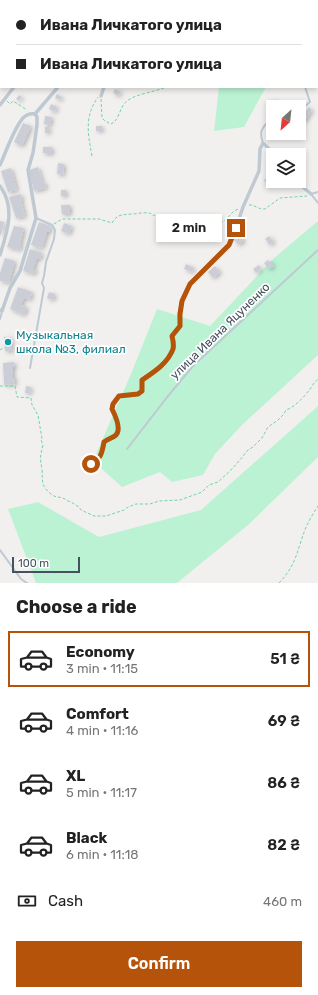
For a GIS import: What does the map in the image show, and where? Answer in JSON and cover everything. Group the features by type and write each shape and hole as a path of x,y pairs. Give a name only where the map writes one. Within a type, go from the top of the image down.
{"street":[{"path":"0,105 13,88"},
{"path":"0,165 17,127 23,118 28,115 35,114 57,88"},
{"path":"101,96 104,88"},
{"path":"1,311 10,288 20,270 36,218 28,170 33,153 37,125 37,117 35,114"},
{"path":"91,464 98,460 102,454 104,442 115,436 118,431 117,418 112,409 113,404 119,396 138,394 142,391 142,380 157,370 174,348 172,336 180,326 182,301 190,284 229,245 242,208 259,171 260,149 263,143 268,148"},
{"path":"0,186 7,201 9,213 9,224 0,255"},
{"path":"304,188 311,194"}],"lane":[{"path":"304,88 310,102 306,105"},
{"path":"263,143 260,136 261,129 266,124"},
{"path":"318,192 311,194 318,203"},
{"path":"30,368 44,288 42,282 46,262 54,239 55,230 52,225 36,218"},
{"name":"улица Ивана Яцуненко","path":"127,449 193,366 318,250"},
{"path":"0,319 1,311"},
{"path":"0,550 21,579 27,583"}],"path":[{"path":"101,96 102,118 104,122 111,124 115,122 125,102 132,97 163,88"},
{"path":"92,156 88,134 88,119 90,110 97,98 101,96"},
{"path":"4,99 10,104 13,101 35,114"},
{"path":"52,225 62,219 99,219 112,222 119,215 150,213 155,215 165,214 174,216 187,230 195,231 224,220 232,212 242,208 252,205 265,209 280,198 304,197 311,194"},
{"path":"0,386 14,386 17,397 31,398 32,404 38,415 40,426 43,446 40,456 40,466 42,468 41,475 45,488 55,496 63,497 68,502 71,502 79,507 81,510 94,516 106,516 136,504 150,504 159,501 180,500 202,492 209,485 218,482 232,469 248,450 262,438 268,427 278,420 286,410 290,409 305,396 314,382 318,379"},
{"path":"279,583 295,560 307,526 318,506"}],"green space":[{"path":"219,88 265,88 244,127 214,131"},
{"path":"318,221 318,355 242,425 215,454 203,475 172,482 160,472 122,487 93,461 131,374 157,309 210,326 274,258"},
{"path":"318,406 318,457 248,525 177,583 36,583 8,509 38,502 99,537 201,510"}],"building":[{"path":"115,89 121,92 118,96 113,93"},
{"path":"57,94 62,97 60,100 55,98"},
{"path":"19,95 22,97 19,101 16,99"},
{"path":"51,104 57,107 55,112 49,109"},
{"path":"309,107 312,110 306,119 306,111"},
{"path":"45,116 52,117 50,125 44,124"},
{"path":"23,123 31,126 22,146 14,142"},
{"path":"96,126 102,126 102,131 96,131"},
{"path":"45,127 49,127 49,133 45,133"},
{"path":"43,147 52,147 52,154 43,153"},
{"path":"58,163 64,164 63,175 57,174"},
{"path":"38,167 43,183 45,182 46,188 34,191 29,170"},
{"path":"11,168 17,190 8,192 1,171"},
{"path":"61,190 66,190 66,196 61,196"},
{"path":"21,194 25,216 16,218 9,197"},
{"path":"61,205 70,205 70,214 62,214"},
{"path":"0,221 4,222 1,235 0,235"},
{"path":"39,222 51,226 49,232 47,232 42,248 31,245"},
{"path":"64,223 72,226 69,234 61,231"},
{"path":"14,226 24,228 20,250 7,247"},
{"path":"240,235 244,240 239,245 234,240"},
{"path":"269,236 274,242 270,245 265,239"},
{"path":"30,249 42,253 40,259 37,258 33,269 36,269 34,274 23,271"},
{"path":"5,258 15,261 9,283 0,281 0,273"},
{"path":"268,260 274,266 269,269 264,263"},
{"path":"186,264 194,268 192,272 184,269"},
{"path":"259,265 261,269 256,273 253,269"},
{"path":"215,266 220,272 213,278 208,272"},
{"path":"18,287 32,292 30,300 24,298 21,305 27,307 24,315 10,309"},
{"path":"49,292 55,294 53,300 47,298"},
{"name":"Музыкальная школа №3, филиал","path":"4,337 11,337 12,351 5,351"},
{"path":"14,362 15,367 13,367 13,378 15,378 15,384 4,385 3,363"},
{"path":"26,386 31,387 30,393 25,393"}],"place":[{"name":"Музыкальная школа №3, филиал","path":"8,342"}],"route":[{"path":"91,464 98,460 102,454 104,442 115,436 118,431 117,418 112,409 113,404 119,396 125,394 138,394 142,391 142,380 157,370 167,359 174,348 172,336 180,326 182,301 190,284 229,245 236,228"}]}
